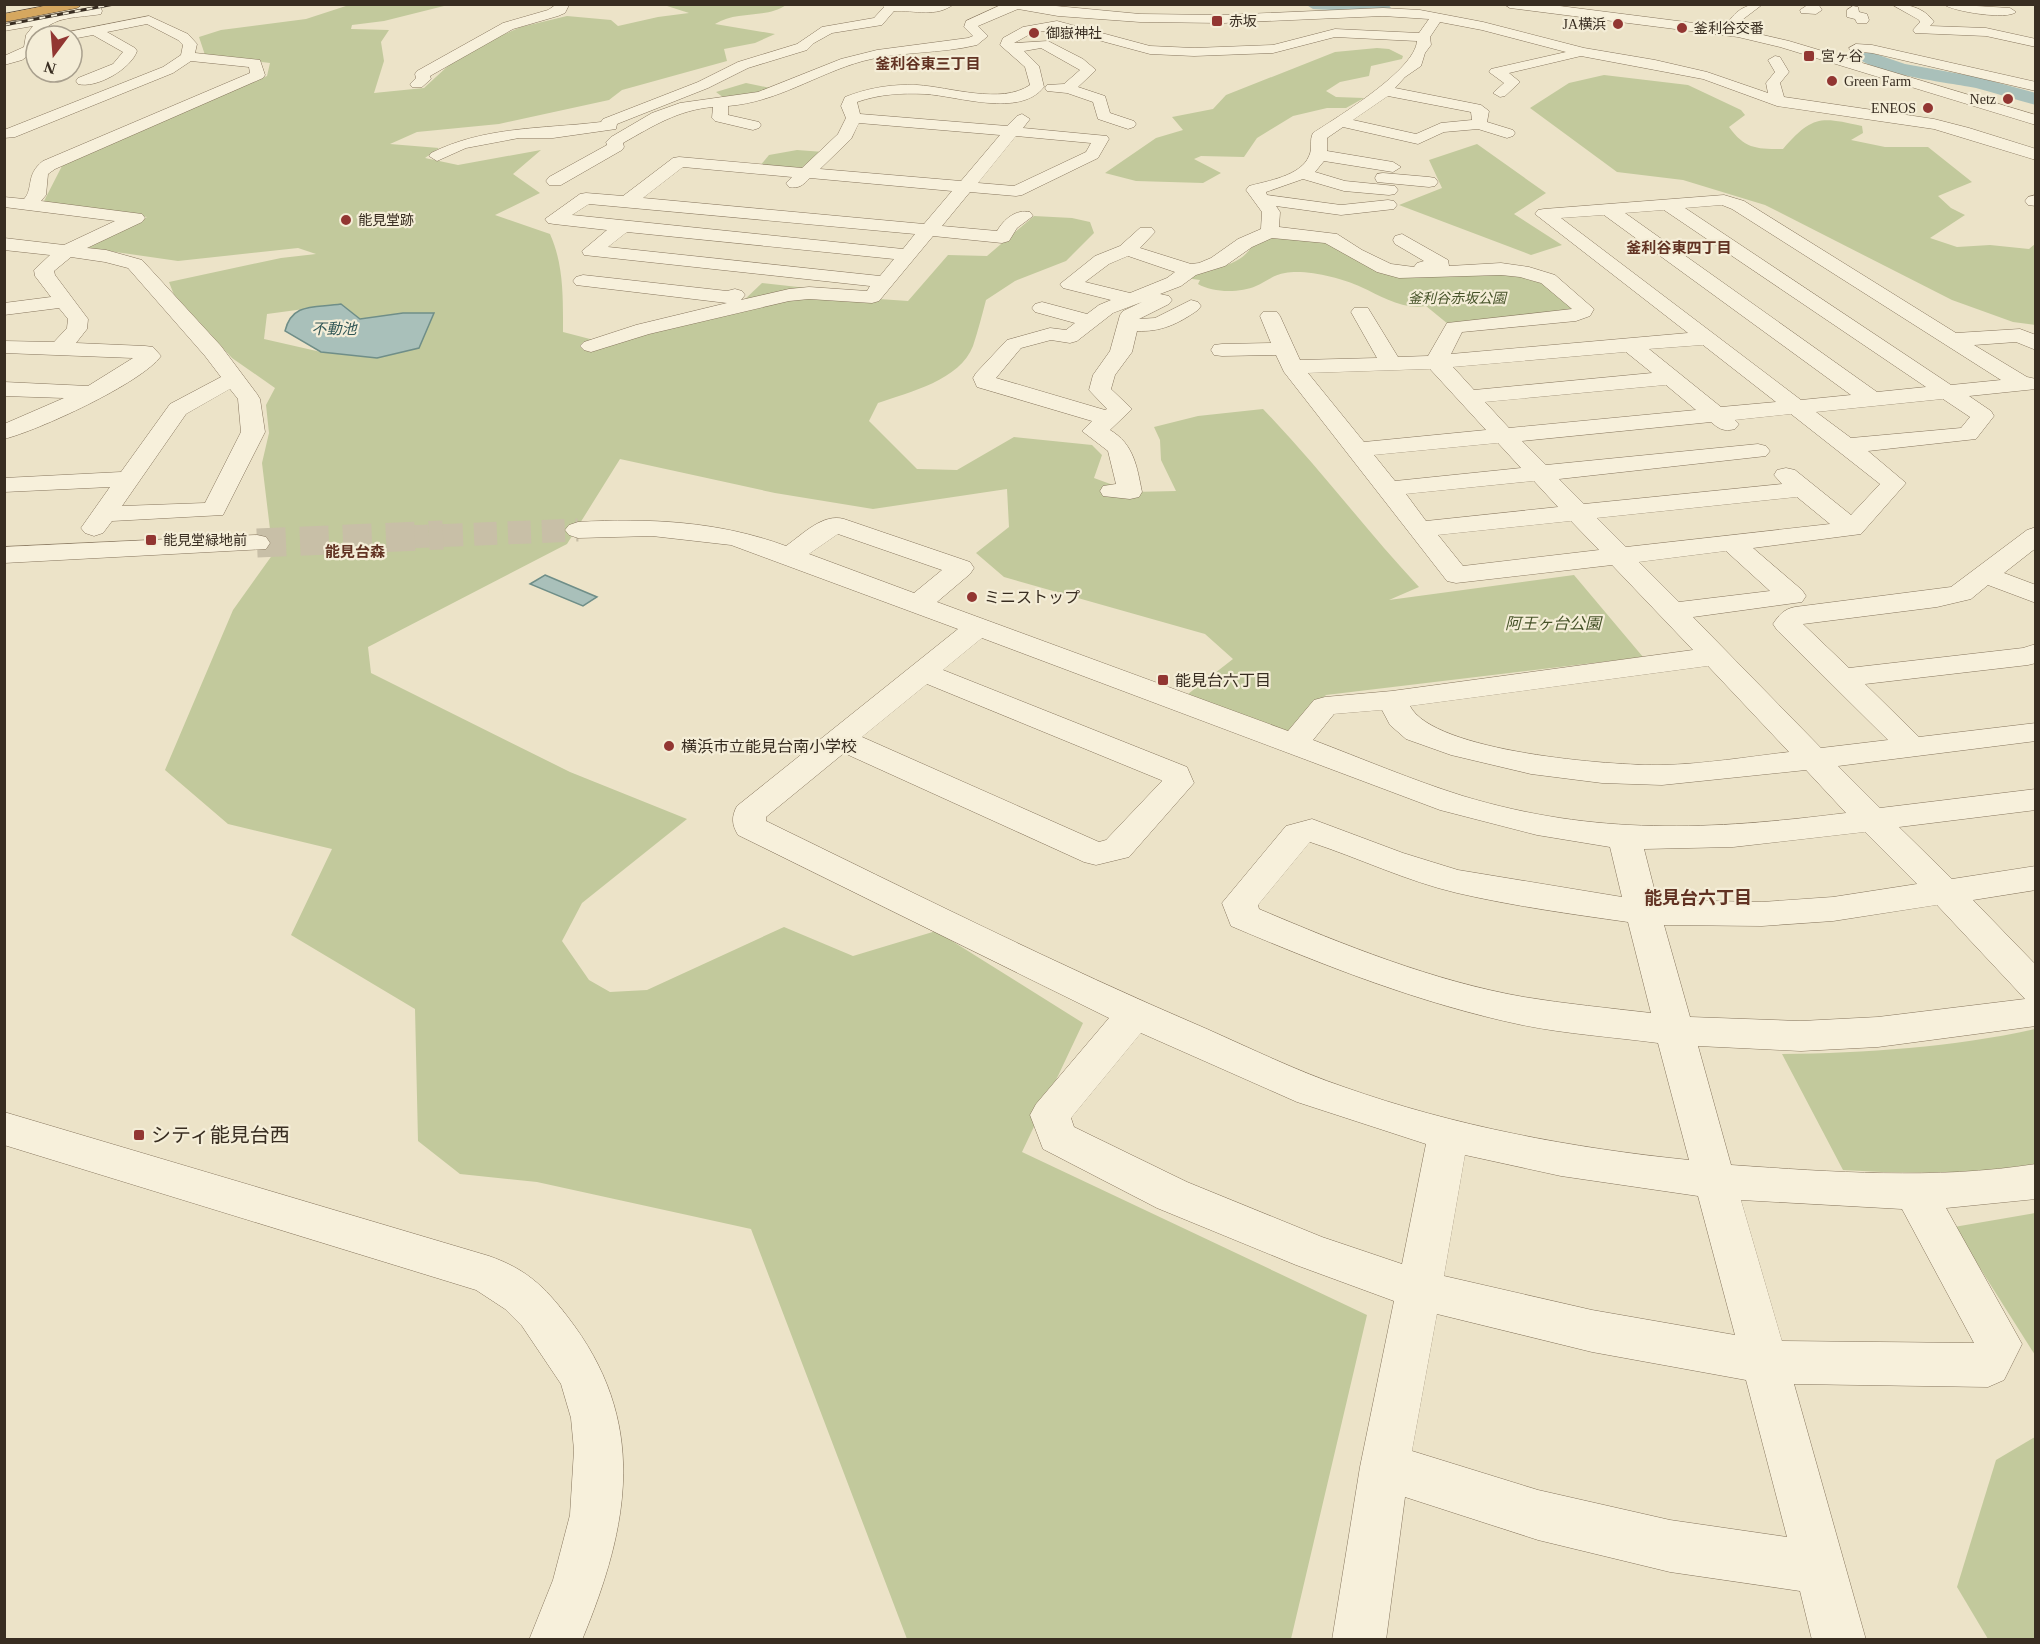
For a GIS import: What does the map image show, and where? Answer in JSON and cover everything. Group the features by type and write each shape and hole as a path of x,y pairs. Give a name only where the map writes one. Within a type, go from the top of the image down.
{"highway":[{"path":"4,18 77,4"}],"street":[{"path":"417,84 424,79 422,74 459,52 491,38 508,26 554,13 560,10 563,4 531,5"},
{"path":"610,126 609,122 699,86 743,65 802,47 808,40 841,25 869,23 882,19 889,6 910,6 926,10 948,4"},
{"path":"1175,19 1199,4"},
{"path":"1379,4 1396,12"},
{"path":"1270,232 1271,212 1260,200 1255,190 1303,174 1315,165 1320,154 1319,136 1385,91 1401,74 1414,66 1418,52 1424,45 1423,37 1445,4"},
{"path":"1510,4 1692,20 2036,118"},
{"path":"1538,4 1692,20 1731,28 1815,48 2036,118"},
{"path":"1731,28 1737,18 1757,4"},
{"path":"1897,4 1924,17 1962,14 1977,19"},
{"path":"1949,4 1988,12 2010,12"},
{"path":"1986,4 2027,17"},
{"path":"972,42 981,36 971,27 971,24 1012,5 1058,18 1136,47 1159,50 1273,49 1335,33 1423,37"},
{"path":"4,27 111,8"},
{"path":"1079,63 1044,67 1011,48 1007,45 1008,41 1018,34 1058,18 1175,19 1396,12 1435,16 1583,52 1655,64 1707,76 1777,101 1934,124 2036,155"},
{"path":"1924,17 1927,22 1920,30 1986,32 2036,43"},
{"path":"4,61 27,54 32,47 35,30 42,23 55,18"},
{"path":"7,134 168,70 188,56 190,44 150,21 84,32"},
{"path":"869,23 894,34 946,45"},
{"path":"94,30 130,51 133,59 63,92 94,100 126,103"},
{"path":"1263,34 1296,43"},
{"path":"2002,35 1987,40 1982,45 2020,54"},
{"path":"1159,50 1167,39 1188,38"},
{"path":"808,40 834,42"},
{"path":"1869,48 1870,40 1938,45"},
{"path":"437,156 461,144 519,133 553,133 610,126 648,119 686,106 748,100 778,92 827,69 882,54 972,42 993,45 1017,60 1022,68 1014,72"},
{"path":"1011,48 1042,44 1089,70 1068,89"},
{"path":"858,46 882,54"},
{"path":"1815,48 1869,48 2033,84"},
{"path":"1500,93 1513,82 1496,72 1583,52"},
{"path":"1893,54 1951,55 1998,66 1975,73"},
{"path":"1508,55 1530,63"},
{"path":"28,205 37,195 38,177 41,171 90,143 141,125 258,75 255,63 188,56 166,57"},
{"path":"1775,60 1782,72 1773,83 1777,101"},
{"path":"850,100 875,91 900,89 1001,99 1027,94 1037,87 1044,67"},
{"path":"674,81 699,86 720,103"},
{"path":"131,85 164,87"},
{"path":"1037,87 1068,89 1100,99 1103,116 1128,124"},
{"path":"185,89 218,92"},
{"path":"1385,91 1476,108 1481,111 1479,124"},
{"path":"850,100 897,104"},
{"path":"808,196 784,194 828,154 851,137 854,118 849,106 850,100"},
{"path":"706,119 720,103"},
{"path":"720,103 720,118 753,125"},
{"path":"148,105 180,109"},
{"path":"591,346 643,329 789,295 872,297 1026,114 956,109"},
{"path":"53,116 86,120"},
{"path":"628,201 679,162 1016,192 1088,157 1109,139 854,118"},
{"path":"555,181 616,147 614,142 638,129 648,119"},
{"path":"108,122 141,125"},
{"path":"1341,122 1395,172"},
{"path":"1260,200 1341,210 1395,172 1441,128 1479,124 1507,133"},
{"path":"7,134 41,138"},
{"path":"974,147 1020,151"},
{"path":"828,154 851,156"},
{"path":"1054,154 1088,157"},
{"path":"1320,154 1429,182"},
{"path":"2036,164 2029,164 2036,168"},
{"path":"957,165 1002,169"},
{"path":"1023,171 1054,174"},
{"path":"1303,174 1344,186 1395,172"},
{"path":"653,182 677,184"},
{"path":"907,255 554,219 586,198 1002,237 1010,224 1024,216 991,213"},
{"path":"1270,316 1288,358 1356,450 1456,575 1852,529 1862,522 1894,483 1544,214 1724,200 1731,202 1951,340 2029,383"},
{"path":"708,264 777,201"},
{"path":"4,202 136,218 68,251 52,261 44,270 45,276 78,319 77,329 61,348"},
{"path":"1667,204 1983,416 1968,434 1847,446"},
{"path":"924,207 969,211"},
{"path":"1608,209 1873,400"},
{"path":"623,226 591,251 885,282"},
{"path":"1131,298 1070,284 1102,260 1127,250 1146,232"},
{"path":"1127,250 1190,270 1218,262 1245,243 1270,232 1330,238 1391,270 1416,273 1500,268 1522,271 1548,279 1584,309 1576,315 1454,327 1436,362"},
{"path":"1370,261 1388,262 1412,268 1441,264 1402,240"},
{"path":"1112,490 1130,492 1118,444 1094,431 1121,409 1100,390 1104,375 1121,352 1130,315 1138,309 1172,296 1202,276 1235,259 1244,250 1245,243"},
{"path":"4,244 106,256 135,264 213,351 249,399 253,432 213,510 104,514"},
{"path":"583,281 732,298 764,269"},
{"path":"1110,419 985,382 984,378 1014,344 1050,334 1070,337 1106,309 1174,282 1190,270"},
{"path":"1643,288 1843,272"},
{"path":"629,303 646,288"},
{"path":"4,309 64,301"},
{"path":"1128,324 1154,326 1164,324 1191,306"},
{"path":"1042,308 1092,321"},
{"path":"1361,312 1391,364"},
{"path":"1951,340 2020,335 2036,344"},
{"path":"1222,350 1288,358 1391,364 1708,338"},
{"path":"1630,345 1718,415 1801,489 1852,529"},
{"path":"4,347 145,352 150,356 127,374 94,393 61,410 4,432"},
{"path":"1436,362 1504,436 2036,989"},
{"path":"1468,397 1671,378"},
{"path":"77,551 178,409 233,379"},
{"path":"1356,450 2029,383"},
{"path":"4,389 94,393"},
{"path":"1388,489 1758,451"},
{"path":"4,485 128,479"},
{"path":"1419,530 1801,489"},
{"path":"789,556 835,524 961,568 916,605"},
{"path":"578,530 624,527 666,528 729,537 789,556 1451,803 1504,817 1624,837 1690,838 1761,834 2036,799"},
{"path":"1913,748 1787,624 1795,615 1937,599 1961,593 2036,535"},
{"path":"4,555 257,543"},
{"path":"1674,611 1792,596 1733,544"},
{"path":"1986,575 2036,595"},
{"path":"977,628 749,814 750,827 1134,1015 1340,1102 1448,1136 1567,1161 1717,1182 1816,1188 1913,1190 1996,1189 2036,1181"},
{"path":"1843,678 2028,656 2036,653"},
{"path":"1293,745 1325,706 1392,700 1716,656"},
{"path":"842,740 1096,854 1117,849 1178,783 1176,774 924,672"},
{"path":"1392,700 1401,718 1418,732 1462,748 1531,764 1602,773 1662,775 1817,760 2036,732"},
{"path":"2036,878 1833,909 1762,914 1643,912 1558,900 1456,881 1391,861 1312,830 1298,834 1240,903 1244,917 1298,940 1423,986 1523,1011 1674,1031 1823,1035 1878,1032 2036,1012"},
{"path":"1624,837 1674,1031 1717,1182 1839,1640"},
{"path":"1134,1015 1050,1115 1057,1137 1172,1195 1311,1251 1420,1290 1592,1331 1764,1362 1988,1365 1999,1344 1913,1190"},
{"path":"4,1128 489,1275 530,1303 561,1343 586,1386 596,1432 599,1483 589,1541 567,1612 555,1640"},
{"path":"1359,1640 1385,1467 1448,1136"},
{"path":"1385,1467 1538,1515 1670,1546 1820,1568"}],"green space":[{"name":"阿王ヶ台公園","path":"349,5 448,5 384,21 352,25 351,29 389,30 381,42 384,61 374,93 424,88 449,65 477,46 521,27 567,16 611,20 618,26 689,13 664,5 786,5 770,12 733,17 715,24 775,34 755,43 724,49 727,61 622,90 609,100 499,124 417,132 390,144 439,148 425,158 458,165 541,150 513,174 540,193 495,215 550,234 560,270 563,332 613,345 738,304 807,294 908,301 948,255 987,256 1034,216 1072,218 1090,222 1094,233 1066,261 1015,281 986,300 973,346 957,368 933,383 878,403 869,421 917,469 957,470 1014,437 1092,445 1102,455 1094,478 1132,492 1176,491 1161,460 1160,440 1154,427 1198,416 1263,409 1419,587 1389,600 1574,575 1643,657 1326,695 1286,733 1188,694 1233,659 1205,634 1004,577 976,553 1009,527 1007,489 873,509 775,493 620,459 567,544 368,647 371,673 570,772 687,819 582,903 562,941 589,980 610,992 647,990 784,927 853,956 936,931 1083,1023 1022,1152 1367,1315 1291,1639 907,1639 751,1229 537,1182 460,1174 418,1141 415,1009 291,935 332,849 228,824 165,770 233,610 273,554 262,463 269,433 266,405 275,388 232,358 174,295 169,282 281,258 316,254 298,248 178,261 88,248 147,217 43,203 62,166 86,153 267,76 270,63 205,55 199,37 221,30 306,19","holes":["341,304 360,319 403,313 370,357 321,352 264,339 267,314"]},
{"path":"1389,49 1403,56 1402,59 1371,66 1369,76 1340,82 1326,91 1336,97 1364,98 1346,108 1327,108 1293,116 1257,138 1244,157 1201,156 1194,159 1221,173 1203,183 1136,181 1105,173 1156,138 1183,130 1172,117 1213,109 1226,95 1335,52"},
{"path":"1604,75 1688,85 1741,110 1745,115 1729,127 1740,140 1758,148 1783,149 1810,124 1826,120 1862,126 1863,133 1851,140 1885,147 1928,147 1972,182 1938,196 1951,208 1965,215 1930,238 1957,247 1990,245 2029,249 2035,244 2035,325 2013,322 1952,300 1765,205 1683,180 1617,172 1530,108 1569,83"},
{"path":"746,83 780,90 728,101 716,92"},
{"path":"1477,144 1546,193 1514,214 1562,245 1531,255 1399,205 1442,188 1429,160"},
{"path":"797,150 824,152 803,171 759,167 769,155"},
{"name":"釜利谷赤坂公園","path":"1277,236 1323,240 1367,265 1500,272 1542,280 1575,308 1571,312 1448,324 1426,306 1400,304 1353,284 1324,275 1303,272 1285,273 1250,288 1227,291 1204,287 1198,284 1200,280 1185,278 1240,259 1253,244"},
{"path":"762,283 807,288 742,302"},
{"path":"2035,1029 2035,1165 2011,1168 1939,1172 1843,1170 1782,1054 1942,1045"},
{"path":"2035,1213 2035,1355 1954,1227"},
{"path":"2035,1437 2035,1639 1988,1639 1957,1587 1996,1460"}],"water":[{"name":"不動池","path":"341,304 360,319 403,313 434,313 419,348 377,358 321,352 285,331 288,322 299,311 306,308"},
{"path":"545,575 597,597 583,606 530,584"}],"waterway":[{"path":"1313,4 1383,8"},
{"path":"1864,55 1888,65 1977,83 2036,99"}],"tunnel":[{"path":"406,537 578,530"},
{"path":"257,543 443,535"}],"railway":[{"path":"4,25 114,4"}],"place":[{"name":"赤坂","path":"1217,21"},
{"name":"JA横浜","path":"1618,24"},
{"name":"釜利谷交番","path":"1682,28"},
{"name":"御嶽神社","path":"1034,33"},
{"name":"宮ヶ谷","path":"1809,56"},
{"name":"Green Farm","path":"1832,81"},
{"name":"Netz","path":"2008,99"},
{"name":"ENEOS","path":"1928,108"},
{"name":"能見堂跡","path":"346,220"},
{"name":"能見堂緑地前","path":"151,540"},
{"name":"ミニストップ","path":"972,597"},
{"name":"能見台六丁目","path":"1163,680"},
{"name":"横浜市立能見台南小学校","path":"669,746"},
{"name":"シティ能見台西","path":"139,1135"}],"district":[{"name":"釜利谷東三丁目","path":"928,64"},
{"name":"釜利谷東四丁目","path":"1679,248"},
{"name":"能見台森","path":"355,552"},
{"name":"能見台六丁目","path":"1698,898"}]}
